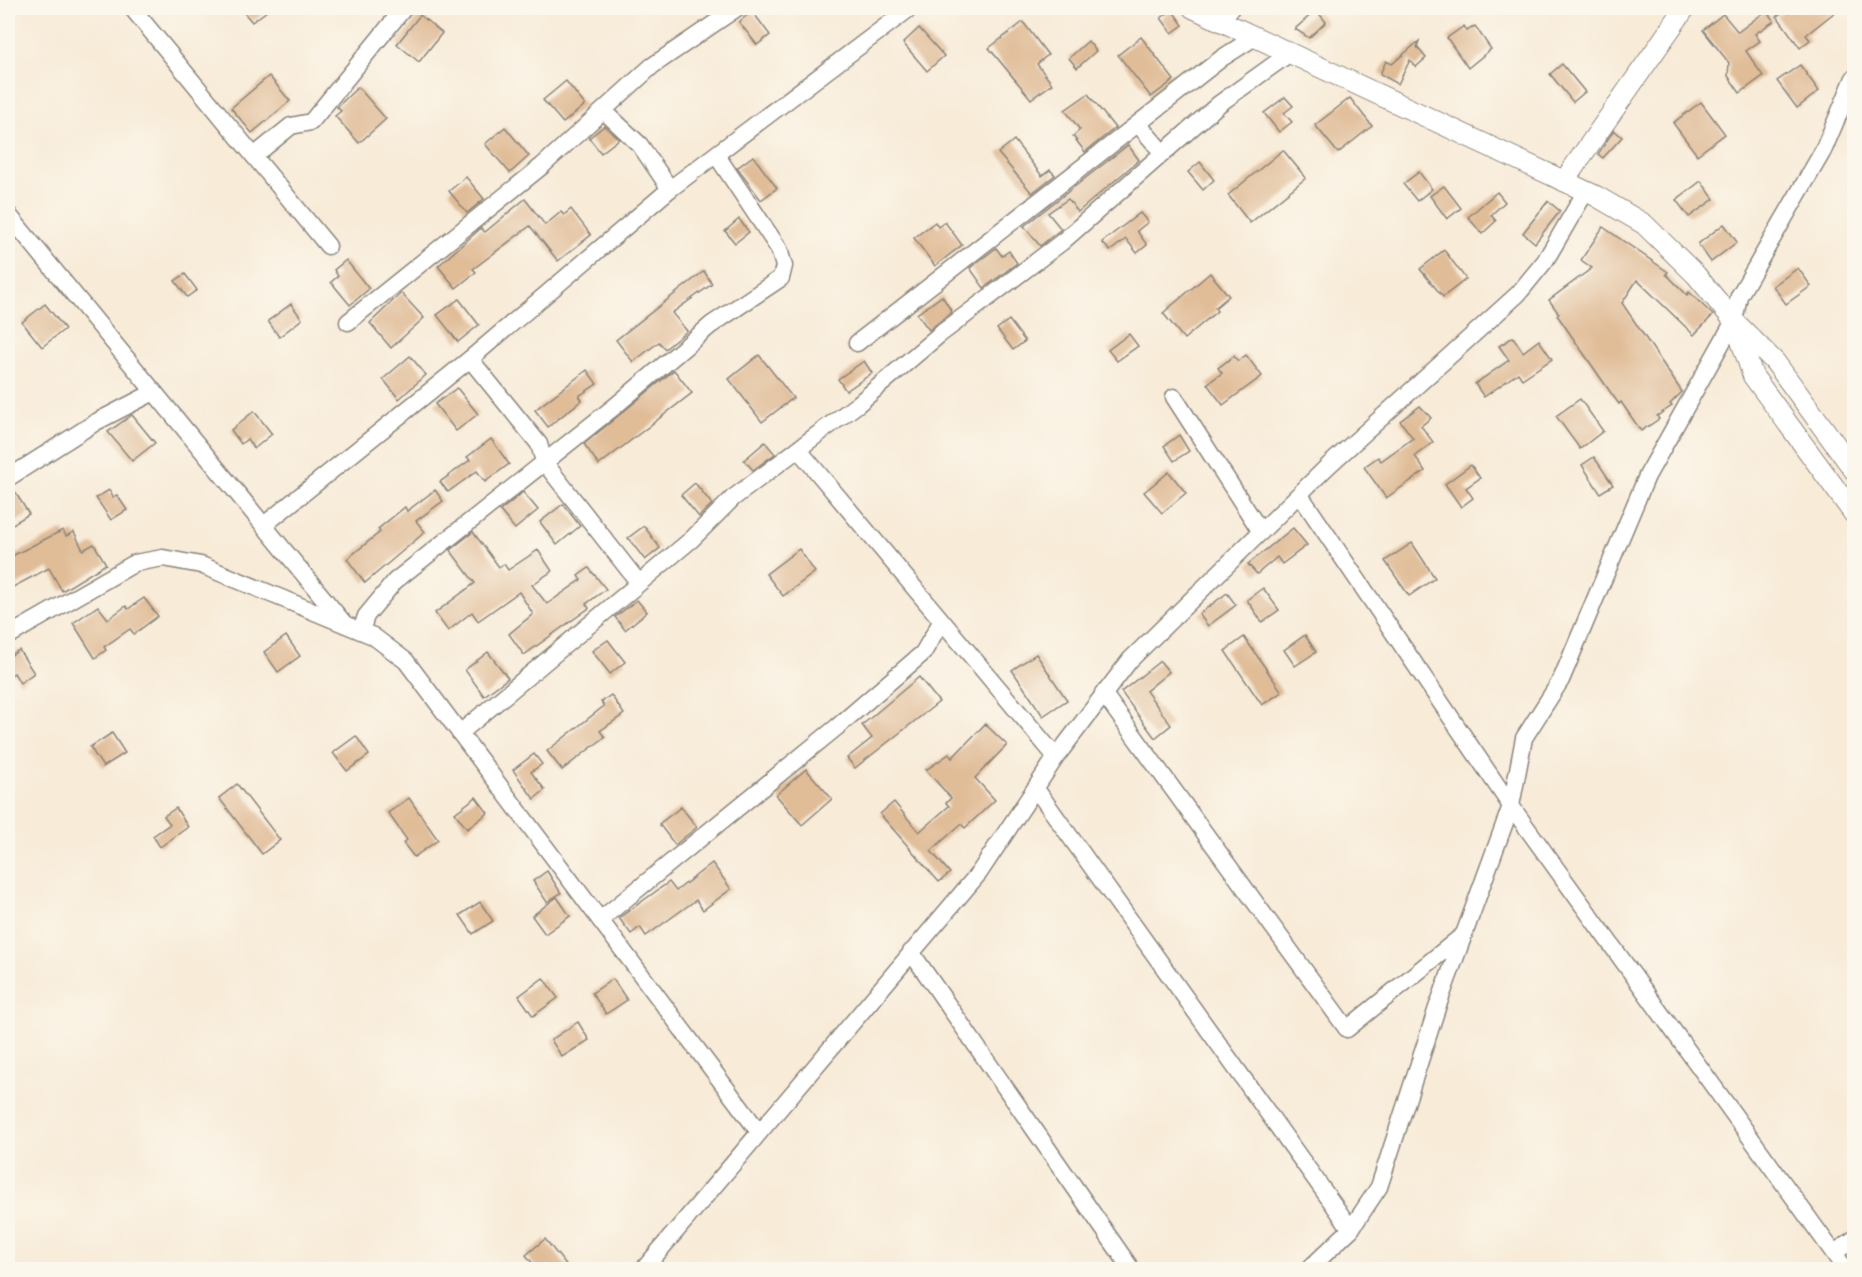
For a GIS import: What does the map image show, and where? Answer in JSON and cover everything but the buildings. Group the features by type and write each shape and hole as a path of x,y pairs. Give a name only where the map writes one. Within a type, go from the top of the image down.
{"street":[{"path":"132,8 328,246"},
{"path":"254,156 291,126 311,122 404,8"},
{"path":"348,322 542,166 652,66 737,8"},
{"path":"264,525 470,359 670,189 717,156 910,8"},
{"path":"1193,8 1227,14 1255,37 1586,191 1644,224 1696,275 1734,321 1775,362 1854,470"},
{"path":"1564,181 1685,8"},
{"path":"857,343 1222,58 1255,37"},
{"path":"460,733 709,524 733,498 865,398 939,334 1062,242 1219,104 1290,53"},
{"path":"1308,1269 1351,1229 1379,1187 1437,1008 1510,806 1524,738 1561,680 1647,476 1734,321 1739,296 1823,151 1854,78"},
{"path":"604,111 640,145 670,189"},
{"path":"1138,124 1162,152"},
{"path":"353,628 395,581 711,325 781,278 784,266 779,249 717,156"},
{"path":"643,1269 979,873 1056,757 1130,660 1300,495 1518,294 1545,261 1586,191"},
{"path":"8,214 264,525 353,628"},
{"path":"1734,321 1753,376 1854,514"},
{"path":"470,359 539,444 544,462 639,583"},
{"path":"8,478 96,422 154,392"},
{"path":"1174,397 1261,532"},
{"path":"798,449 1056,757"},
{"path":"1300,495 1510,806 1846,1269"},
{"path":"8,636 135,563 162,558 201,566 373,636 406,661 759,1132"},
{"path":"600,920 837,727 923,653 941,622"},
{"path":"1103,693 1347,1029 1463,936"},
{"path":"1036,789 1351,1229"},
{"path":"911,952 1132,1269"},
{"path":"1834,1253 1854,1239"}]}
